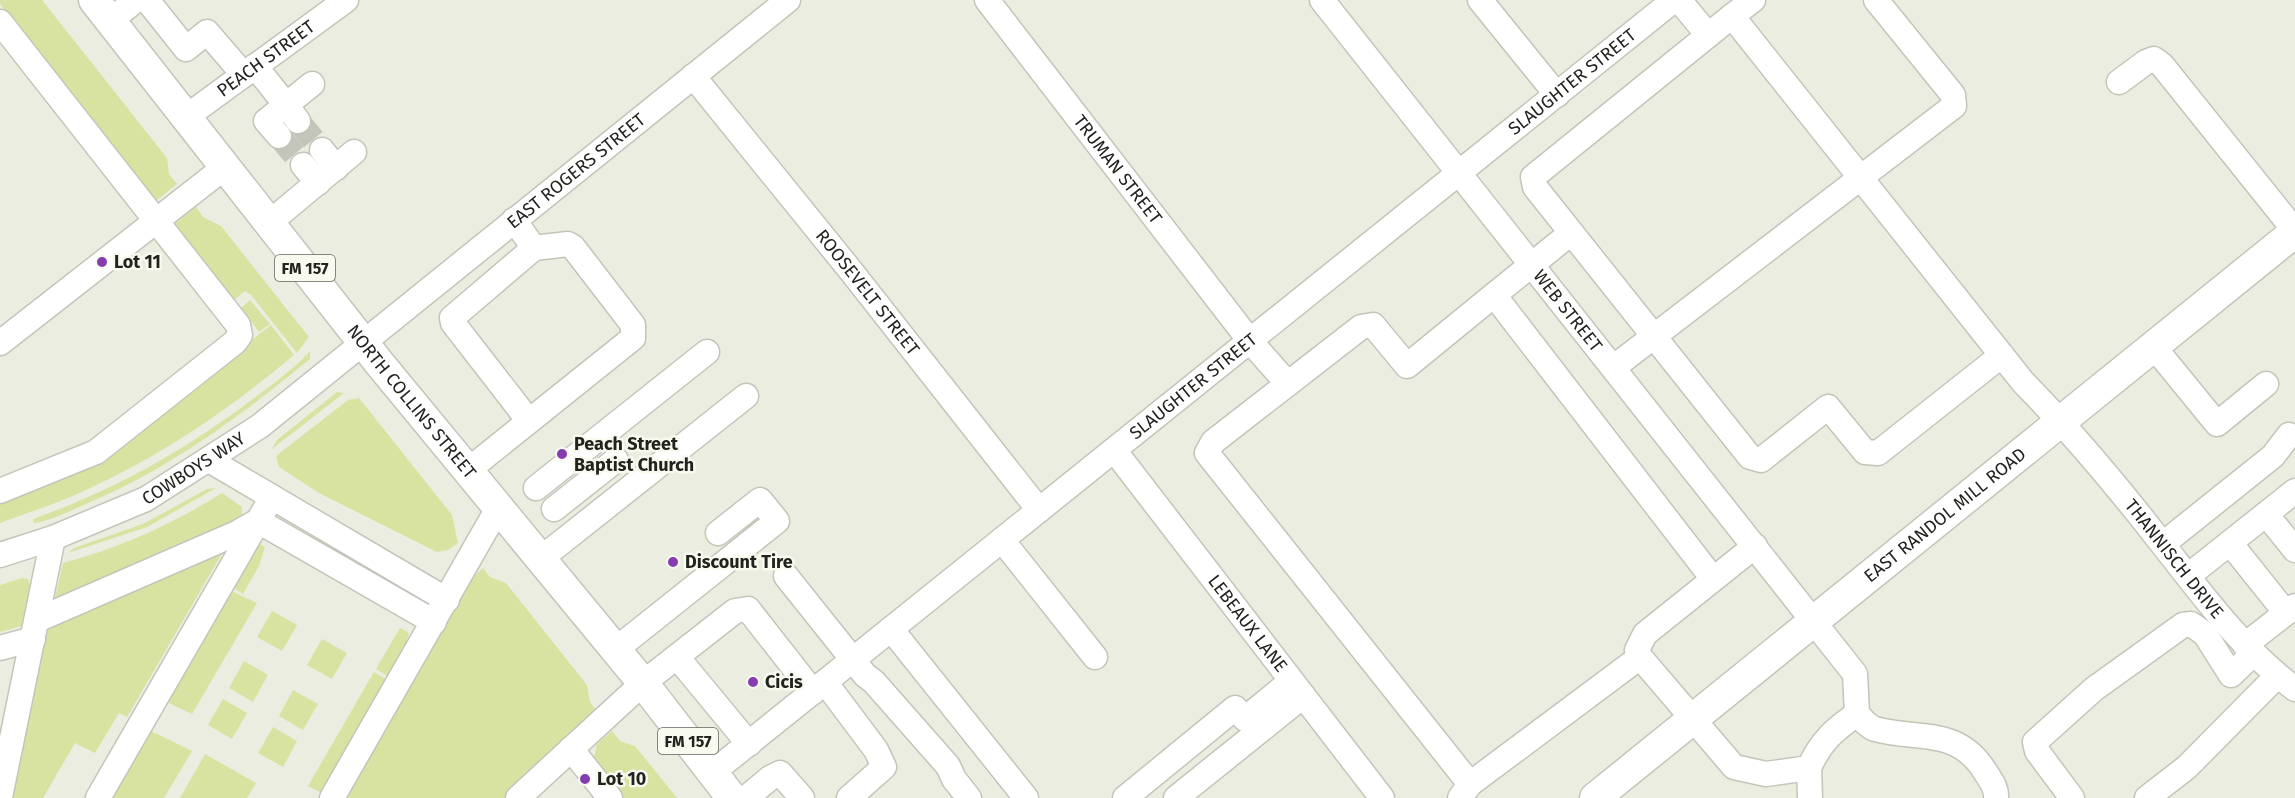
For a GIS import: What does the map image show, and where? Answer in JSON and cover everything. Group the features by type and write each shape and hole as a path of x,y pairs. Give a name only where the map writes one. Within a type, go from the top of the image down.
{"main road":[{"name":"NORTH COLLINS STREET","path":"102,10 497,510 643,684 732,798"},
{"name":"EAST RANDOL MILL ROAD","path":"1595,798 2295,232"}],"street":[{"path":"102,10 136,0"},
{"path":"147,0 186,49 207,32 292,113"},
{"name":"PEACH STREET","path":"186,117 346,0"},
{"name":"EAST ROGERS STREET","path":"362,341 788,0"},
{"name":"TRUMAN STREET","path":"987,0 1250,341 1288,384"},
{"name":"WEB STREET","path":"1322,0 1856,674 1857,714"},
{"path":"1480,0 1557,95"},
{"path":"1677,0 1708,35"},
{"name":"SLAUGHTER STREET","path":"712,772 1677,0"},
{"path":"1753,0 1533,177 1535,187 1750,457 1761,460 1828,407 1866,452 1878,453 2002,356"},
{"path":"1614,368 1954,106 1953,95 1876,0"},
{"name":"THANNISCH DRIVE","path":"1732,16 2023,382 2062,422 2249,650 2286,682"},
{"path":"0,22 238,325 240,335 235,342 96,452 0,492"},
{"path":"2119,82 2146,62 2154,59 2162,65 2295,232"},
{"name":"ROOSEVELT STREET","path":"693,76 851,271 1039,510"},
{"path":"279,136 266,121 292,113 312,84"},
{"path":"269,223 326,164"},
{"path":"0,343 225,167"},
{"path":"514,220 534,248"},
{"path":"1571,233 1407,366 1379,330 1367,324 1213,442 1207,453 1465,791 1640,657"},
{"path":"466,471 530,421 633,338 633,325 573,247 568,244 534,248 452,318 453,323 530,421"},
{"path":"1494,295 1713,579"},
{"name":"COWBOYS WAY","path":"0,555 53,538 147,499 260,426 362,341"},
{"path":"2154,347 2217,424 2266,384"},
{"path":"536,488 707,352"},
{"path":"539,560 746,396"},
{"path":"2163,544 2273,456 2289,435"},
{"path":"598,438 634,484"},
{"name":"LEBEAUX LANE","path":"1113,450 1294,695 1382,798"},
{"path":"209,460 447,600"},
{"path":"554,509 616,460"},
{"path":"2188,576 2295,491"},
{"path":"98,798 272,497"},
{"path":"615,650 777,521 760,500 718,533"},
{"path":"332,798 497,510"},
{"path":"2266,514 2295,550"},
{"path":"258,521 434,622"},
{"path":"0,648 258,521"},
{"path":"0,797 53,538"},
{"path":"1002,540 1095,657"},
{"path":"2230,543 2290,609 2249,650 2231,675"},
{"path":"1755,546 1645,634 1638,650 1640,657 1734,767 1766,774 1809,768"},
{"path":"786,576 853,660 948,766 954,779 969,798"},
{"path":"518,798 643,684 735,611 748,609 876,750 884,767 849,798"},
{"path":"2072,798 2037,751 2035,742 2094,690 2183,625 2191,624 2205,634 2249,706"},
{"path":"891,629 1026,798"},
{"path":"677,657 748,744"},
{"path":"2147,798 2187,767 2249,706 2286,682"},
{"path":"1176,798 1250,726 1294,695"},
{"path":"1125,798 1235,708 1250,726"},
{"path":"1810,798 1809,768 1818,747 1833,730 1857,714 1872,728 1938,737 1961,746 1982,765 1996,790 1996,798"},
{"path":"571,749 610,798"},
{"path":"746,798 770,778 780,773 802,798"}],"green space":[{"path":"0,0 42,0 167,158 169,174 177,184 156,201 0,4"},
{"path":"196,207 203,217 221,226 309,337 297,353 251,295 245,291 234,300 174,224"},
{"path":"250,300 270,324 259,332 241,308"},
{"path":"271,325 294,355 245,394 195,430 142,462 86,490 0,523 0,500 108,453"},
{"path":"310,351 310,359 284,380 231,421 175,458 117,490 60,515 34,523 33,519 121,482 202,435 269,387"},
{"path":"337,392 344,393 272,449 277,440"},
{"path":"359,398 452,515 458,543 448,550 437,552 319,493 279,467 276,456 348,400"},
{"path":"216,488 147,527 68,553 74,548 143,524 207,489"},
{"path":"222,493 242,507 242,519 127,717 119,713 95,753 75,743 43,798 10,798 63,563 106,550 146,534"},
{"path":"255,541 265,547 259,566 243,594 230,586"},
{"path":"483,568 490,577 506,583 587,685 590,702 597,711 504,798 345,798 472,579"},
{"path":"22,578 28,579 30,585 22,626 0,632 0,585"},
{"path":"227,589 257,603 192,714 160,699"},
{"path":"272,611 297,625 282,651 257,637"},
{"path":"400,628 409,633 403,653 389,677 376,669"},
{"path":"322,639 347,653 332,679 307,665"},
{"path":"244,661 268,675 253,702 229,688"},
{"path":"374,672 396,685 330,797 308,786"},
{"path":"293,690 318,704 303,730 279,716"},
{"path":"223,699 247,713 232,739 208,725"},
{"path":"273,727 297,741 283,767 258,753"},
{"path":"145,728 192,751 164,798 103,798"},
{"path":"612,731 620,741 635,746 677,798 624,798 594,757 597,744"},
{"path":"205,754 256,783 247,798 180,798"}],"tunnel":[{"path":"298,121 322,150"},
{"path":"279,136 303,165"}],"place":[{"name":"Lot 11","path":"102,262"},
{"name":"Peach Street Baptist Church","path":"562,454"},
{"name":"Discount Tire","path":"673,562"},
{"name":"Cicis","path":"753,682"},
{"name":"Lot 10","path":"585,779"}]}
